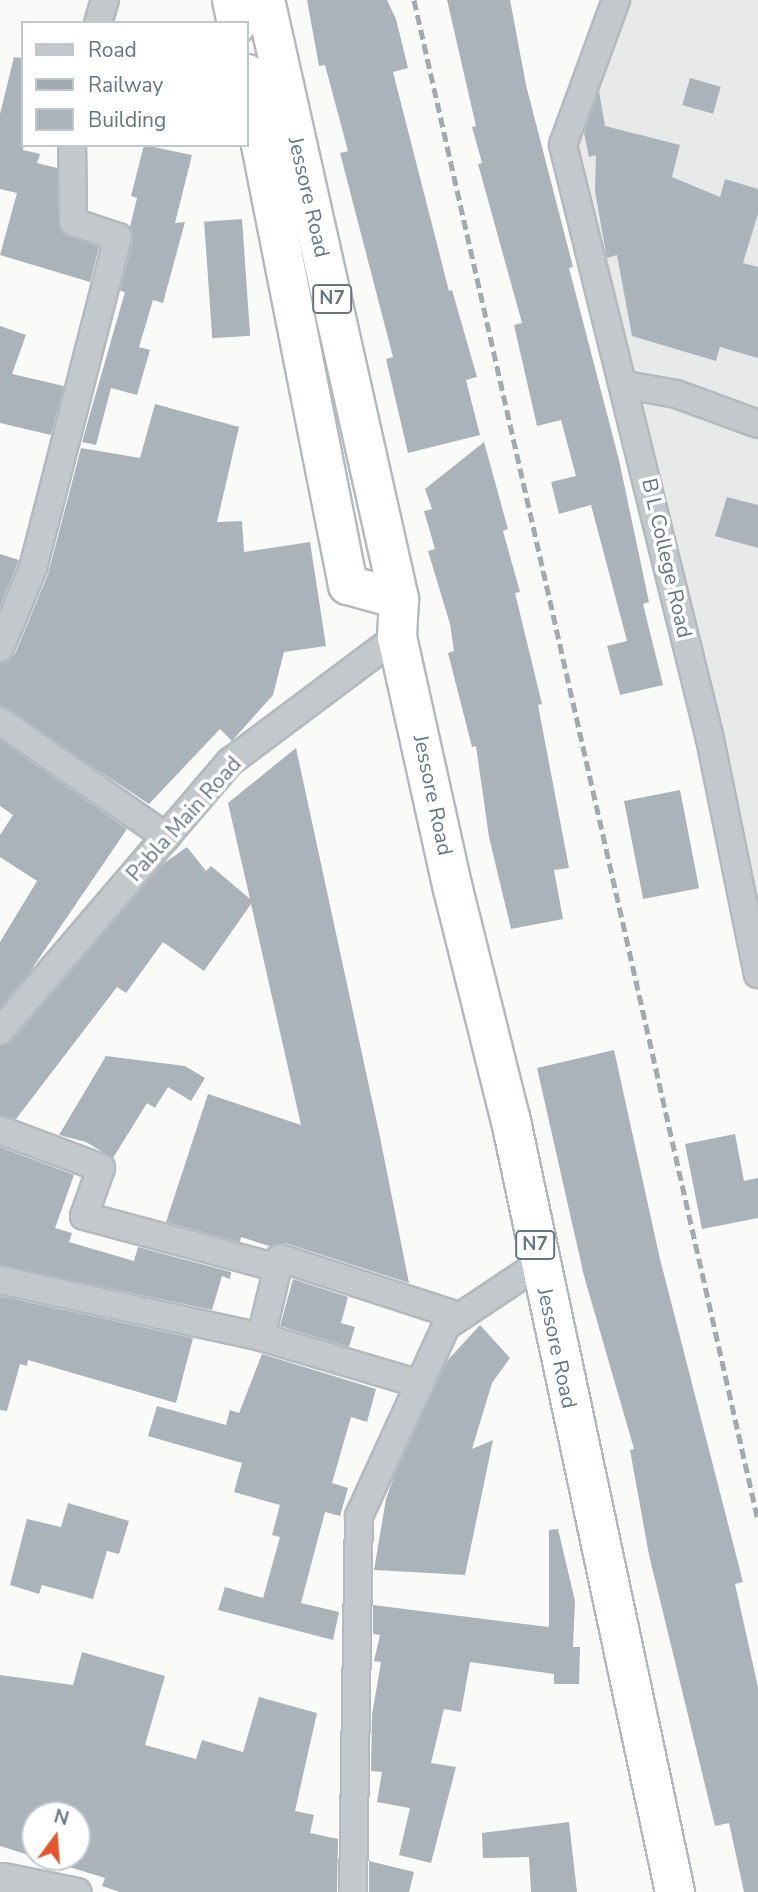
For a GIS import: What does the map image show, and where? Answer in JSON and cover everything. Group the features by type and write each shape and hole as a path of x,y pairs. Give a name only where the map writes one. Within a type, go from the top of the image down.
{"highway":[{"path":"232,0 237,21"},
{"name":"Jessore Road","path":"265,0 399,598 397,637 453,889 511,1121 539,1264 675,1892"},
{"name":"Jessore Road","path":"248,79 348,585 399,598"}],"street":[{"path":"99,21 105,0"},
{"name":"B L College Road","path":"616,0 563,145 609,335 626,386 710,739 758,974"},
{"path":"0,648 33,568 118,237 73,222 72,147"},
{"path":"626,386 676,394 758,424"},
{"name":"Pabla Main Road","path":"0,1031 232,761 397,637"},
{"path":"0,721 166,836"},
{"path":"0,1130 101,1167 84,1216 278,1268"},
{"path":"261,1337 280,1258 459,1316"},
{"path":"353,1892 359,1516 446,1326 539,1264"},
{"path":"0,1280 261,1337 420,1384"},
{"path":"1,1892 4,1877 77,1892"}],"shaded area":[{"path":"616,0 758,0 758,974 563,146"}],"building":[{"path":"307,0 387,0 396,19 408,68 393,72 449,291 452,290 477,377 466,380 480,435 408,453 386,359 393,357 340,153 348,151 325,65 319,66"},
{"path":"447,0 510,0 526,85 573,267 569,268 619,460 649,602 643,604 663,685 620,695 607,646 627,641 591,505 559,514 551,482 576,476 561,420 537,426 514,325 522,323 478,164 482,163 472,127 476,126"},
{"path":"14,57 21,58 21,147 23,150 40,154 37,163 57,168 61,232 99,247 90,282 0,255 17,193 0,189 0,114"},
{"path":"690,78 721,87 713,114 682,105"},
{"path":"599,91 605,126 680,145 672,177 720,197 725,179 758,189 758,214 743,263 758,267 758,358 720,347 716,361 632,336 617,255 607,258 606,254 595,191 596,155 589,157 584,133"},
{"path":"143,147 192,155 175,223 185,222 163,303 153,300 139,347 150,350 137,395 111,388 96,445 82,442 125,292 120,291 133,241 130,227 137,198 131,196"},
{"path":"242,219 250,336 212,338 204,222"},
{"path":"0,326 26,335 12,374 64,386 51,435 0,423"},
{"path":"155,404 239,427 217,522 242,521 244,552 310,542 326,646 284,652 273,695 232,741 220,729 149,804 0,705 0,663 15,654 48,574 81,448 140,458"},
{"path":"484,442 508,529 503,531 520,592 515,593 542,704 538,705 569,868 554,870 563,919 511,929 489,837 476,746 472,747 448,653 454,651 450,624 428,551 435,549 424,511 432,509 425,489"},
{"path":"727,497 758,505 758,548 715,536"},
{"path":"0,554 19,560 0,607"},
{"path":"0,740 127,829 29,973 0,1007 0,942 37,881 0,857 0,835 13,815 0,806"},
{"path":"296,748 409,1283 285,1243 269,1246 241,1237 240,1242 166,1222 208,1094 301,1125 251,904 204,971 163,942 126,993 117,987 16,1119 0,1115 0,1046 12,1041 163,864 187,847 206,871 211,866 250,899 228,803"},
{"path":"680,790 699,888 643,899 624,801"},
{"path":"614,1050 660,1259 743,1582 735,1584 758,1687 758,1892 744,1892 729,1823 715,1826 649,1555 630,1450 634,1449 584,1276 537,1068"},
{"path":"106,1056 185,1066 205,1078 191,1101 168,1087 155,1108 147,1103 113,1158 86,1142 59,1135"},
{"path":"735,1134 744,1181 758,1178 758,1218 702,1229 685,1144"},
{"path":"0,1147 74,1175 55,1228 72,1233 69,1242 134,1261 138,1247 231,1272 230,1279 222,1276 212,1310 0,1265"},
{"path":"293,1279 348,1297 341,1323 355,1327 349,1347 280,1326"},
{"path":"0,1296 193,1338 176,1403 28,1360 27,1366 20,1364 7,1411 0,1410"},
{"path":"480,1325 510,1358 492,1383 472,1449 493,1440 465,1575 374,1570 386,1499 395,1474 447,1361"},
{"path":"262,1354 376,1389 367,1422 351,1417 332,1483 348,1488 340,1516 325,1512 301,1603 339,1612 333,1640 218,1610 225,1587 263,1598 280,1537 272,1535 280,1505 234,1492 242,1463 148,1436 157,1406 226,1425 230,1410 239,1413"},
{"path":"68,1503 129,1521 119,1554 107,1551 93,1599 42,1585 39,1594 10,1585 27,1519 61,1527"},
{"path":"558,1529 575,1601 573,1647 580,1647 579,1684 554,1684 554,1674 470,1662 461,1712 444,1709 431,1763 456,1767 431,1863 399,1855 410,1808 377,1802 382,1772 371,1771 372,1715 381,1662 374,1661 380,1635 373,1634 373,1605 549,1627 549,1530"},
{"path":"82,1652 165,1676 145,1745 196,1759 202,1740 243,1752 259,1697 317,1713 295,1811 314,1815 310,1833 338,1839 337,1892 120,1892 102,1886 105,1878 82,1871 91,1871 91,1801 21,1801 21,1853 0,1846 0,1675 73,1685"},
{"path":"569,1822 577,1892 531,1892 529,1857 483,1858 482,1833"},
{"path":"369,1861 414,1872 409,1892 369,1892"}],"railway":[{"path":"414,0 758,1520"}]}
